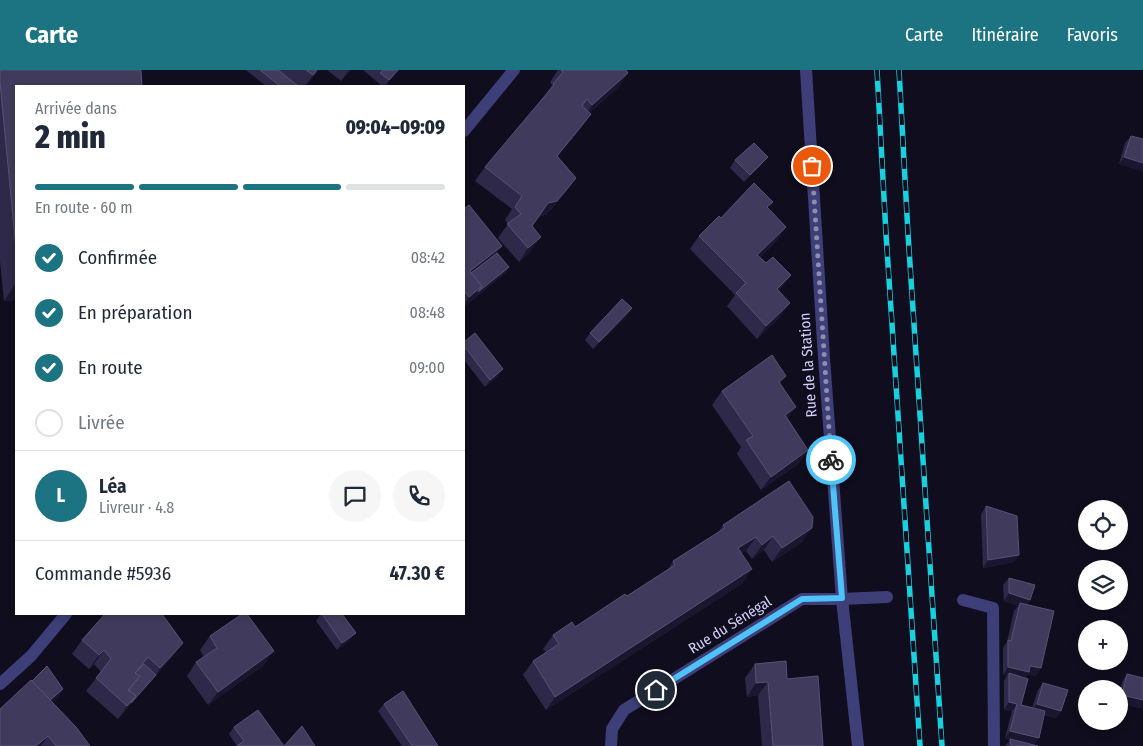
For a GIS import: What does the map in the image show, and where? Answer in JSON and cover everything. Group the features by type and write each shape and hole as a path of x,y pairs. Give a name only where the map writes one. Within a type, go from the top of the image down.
{"street":[{"path":"465,130 514,70"},
{"name":"Rue de la Station","path":"806,70 824,358 842,598 858,746"},
{"name":"Rue du Sénégal","path":"611,746 612,729 624,710 802,599 887,597"},
{"path":"963,600 993,608 994,746"},
{"path":"0,684 31,656 65,615"}],"building":[{"path":"0,70 141,70 142,85 15,85 15,239"},
{"path":"260,70 278,70 297,85 279,85"},
{"path":"306,70 317,70 313,75"},
{"path":"383,70 398,70 389,80 380,73"},
{"path":"561,70 626,70 628,73 592,105 587,99 582,106 591,114 557,156 576,178 557,201 548,203 532,226 541,237 528,248 507,224 521,214 515,207 522,196 485,167 554,85 563,72"},
{"path":"1131,136 1143,139 1143,163 1124,157"},
{"path":"754,143 768,157 750,175 735,160"},
{"path":"754,183 773,202 767,207 786,227 757,255 766,263 773,257 791,275 777,289 790,303 766,326 736,293 746,283 699,236 719,216 721,218"},
{"path":"469,205 502,246 470,271 482,286 469,297 465,292 465,208"},
{"path":"497,253 509,267 478,292 482,286 471,273"},
{"path":"622,299 632,308 599,342 590,333"},
{"path":"475,333 503,369 490,380 465,347 465,341"},
{"path":"772,355 786,376 779,382 796,407 785,415 808,450 771,477 746,440 753,436 722,391"},
{"path":"789,481 813,517 812,528 782,548 773,536 762,545 756,537 738,548 752,569 555,697 533,661 559,644 553,635 572,622 575,627 625,594 627,596 675,565 673,561 725,528 723,525"},
{"path":"986,506 1017,516 1019,555 988,560"},
{"path":"1009,578 1035,585 1030,600 1009,593"},
{"path":"1020,603 1054,611 1041,668 1030,666 1029,672 1008,667 1008,640 1011,641"},
{"path":"104,615 163,615 183,643 160,668 148,657 135,673 140,676 128,690 136,696 127,706 96,678 111,659 104,650 99,655 82,640"},
{"path":"241,615 248,615 274,651 218,692 196,662 217,648 210,636"},
{"path":"323,615 343,615 356,633 342,643"},
{"path":"786,661 787,679 818,676 823,746 773,746 768,682 756,683 755,664"},
{"path":"144,664 156,675 131,703 136,696 129,690 140,676 135,673"},
{"path":"47,666 63,689 50,700 32,681"},
{"path":"1009,673 1028,679 1021,705 1045,711 1039,738 1010,731 1017,704 1009,702"},
{"path":"1127,674 1143,678 1143,700 1128,696 1128,680 1126,680"},
{"path":"31,680 76,727 90,746 56,746 48,736 36,746 0,746 0,709"},
{"path":"1043,683 1068,690 1061,711 1037,704"},
{"path":"403,691 438,746 412,746 384,704"},
{"path":"258,710 284,746 237,746 244,741 234,727"},
{"path":"302,726 315,746 284,746"},
{"path":"1010,739 1038,746 1011,746"}],"railway":[{"path":"877,70 920,746"},
{"path":"899,70 942,746"}],"way so far":[{"path":"812,166 831,460"}],"route":[{"path":"656,690 802,599 842,598 831,460"}]}
